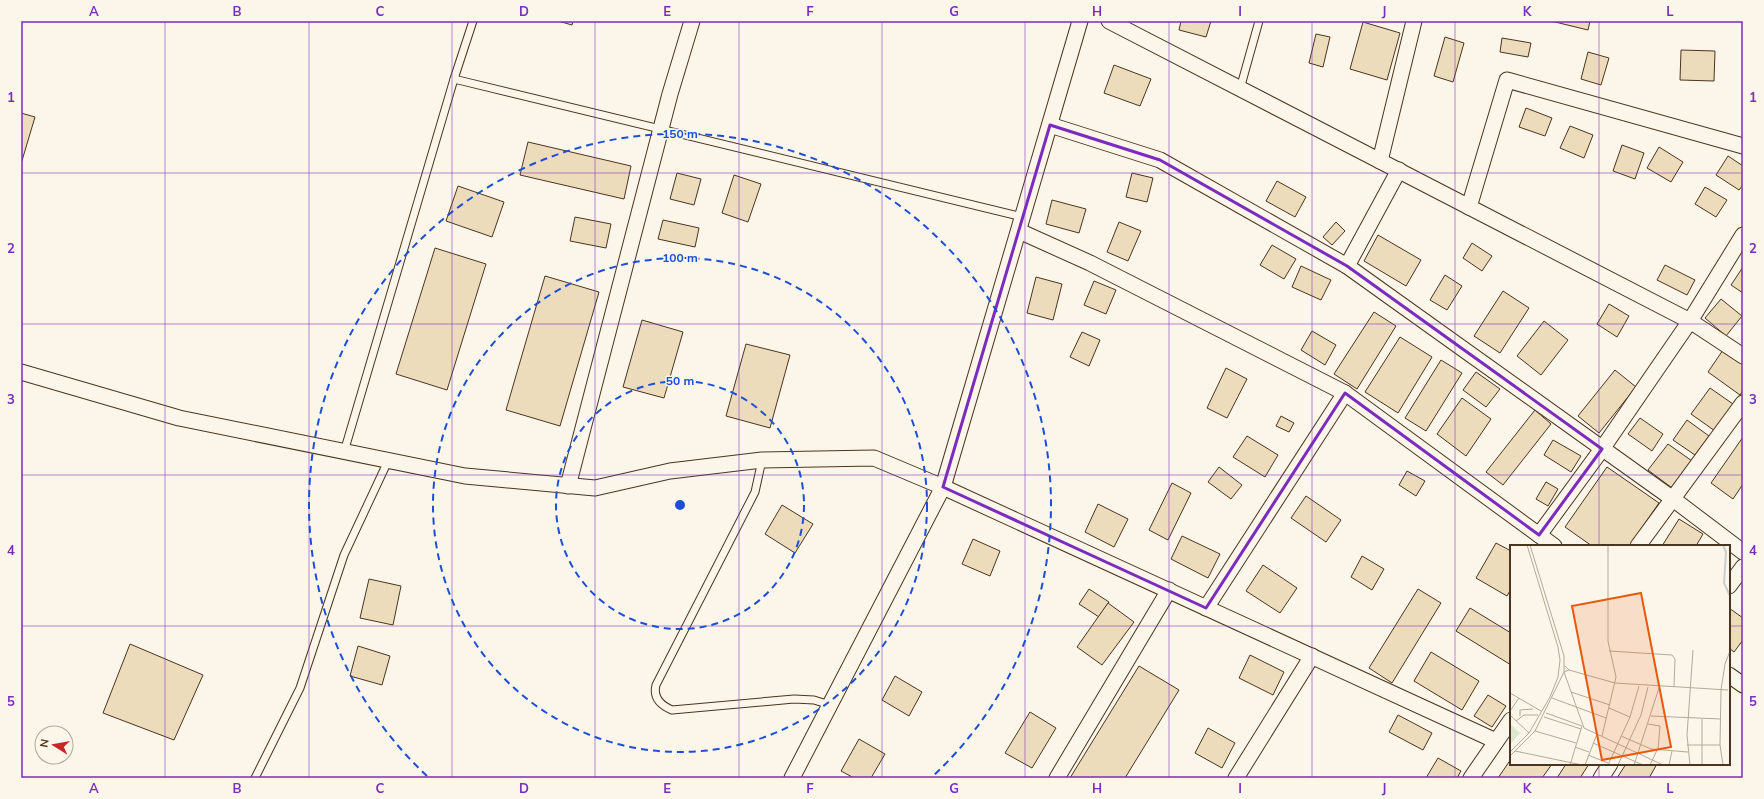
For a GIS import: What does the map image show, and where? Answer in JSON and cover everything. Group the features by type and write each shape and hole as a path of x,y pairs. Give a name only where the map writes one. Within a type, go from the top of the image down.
{"street":[{"path":"568,486 661,129 692,21"},
{"path":"792,778 943,486 1080,21"},
{"path":"1109,21 1690,321 1743,356"},
{"path":"1380,161 1414,21"},
{"path":"1469,207 1507,80 1743,146"},
{"path":"1050,125 1160,160 1347,266 1673,499 1743,552"},
{"path":"1347,266 1398,170"},
{"path":"1021,224 1090,263 1345,393 1552,545"},
{"path":"1539,536 1602,449 1690,321 1743,235"},
{"path":"21,372 179,418 465,476 595,488 670,471 762,460 874,458 943,486 1496,741"},
{"path":"1206,608 1345,393"},
{"path":"1639,545 1743,402"},
{"path":"1730,585 1743,567"},
{"path":"1057,778 1169,590"},
{"path":"1236,778 1312,656"},
{"path":"1730,676 1743,685"},
{"path":"1471,778 1510,721"},
{"path":"1601,778 1609,765"}],"lane":[{"path":"344,452 454,79 473,21"},
{"path":"1240,88 1260,21"},
{"path":"454,79 661,129 1021,224"},
{"path":"762,460 755,492 656,684 656,697 660,703 672,710 794,699 814,700 830,705"},
{"path":"255,778 300,688 344,555 388,461"}],"highlighted area":[{"path":"1050,125 1160,160 1347,266 1602,449 1539,535 1345,393 1206,608 943,487"}],"building":[{"path":"558,21 573,21 572,25"},
{"path":"1181,21 1211,21 1206,37 1179,30"},
{"path":"1551,21 1590,21 1588,30"},
{"path":"1363,22 1400,33 1387,80 1350,69"},
{"path":"1316,34 1330,37 1323,67 1309,63"},
{"path":"1445,37 1464,43 1453,82 1434,76"},
{"path":"1502,38 1531,43 1528,57 1500,52"},
{"path":"1681,50 1715,51 1714,81 1680,80"},
{"path":"1588,52 1609,58 1601,85 1581,79"},
{"path":"1114,65 1151,79 1140,106 1104,93"},
{"path":"1526,108 1552,118 1545,136 1519,127"},
{"path":"21,113 35,117 21,164"},
{"path":"1570,126 1593,135 1584,158 1560,148"},
{"path":"528,142 631,166 624,199 520,175"},
{"path":"1622,145 1644,153 1635,179 1613,171"},
{"path":"1659,147 1683,162 1671,182 1647,168"},
{"path":"1728,156 1743,166 1743,185 1739,190 1716,175"},
{"path":"677,173 701,179 694,205 670,199"},
{"path":"1132,173 1153,178 1147,202 1126,197"},
{"path":"734,175 761,184 748,222 722,213"},
{"path":"1277,181 1306,197 1295,217 1266,201"},
{"path":"458,186 504,202 492,237 446,221"},
{"path":"1705,187 1727,200 1716,217 1695,204"},
{"path":"1052,200 1086,209 1079,233 1046,224"},
{"path":"575,217 611,224 606,248 570,241"},
{"path":"663,220 699,228 695,247 658,239"},
{"path":"1119,222 1141,231 1128,261 1107,252"},
{"path":"1336,222 1345,231 1332,245 1323,237"},
{"path":"1378,235 1421,260 1406,286 1364,261"},
{"path":"1472,243 1492,256 1482,271 1463,258"},
{"path":"1272,245 1296,259 1284,279 1260,265"},
{"path":"435,248 486,264 447,390 396,374"},
{"path":"1665,265 1695,280 1687,295 1657,280"},
{"path":"1301,266 1331,280 1321,300 1292,287"},
{"path":"1743,267 1743,293 1731,285"},
{"path":"1445,275 1462,286 1447,310 1430,300"},
{"path":"545,276 599,292 560,426 506,410"},
{"path":"1036,277 1062,284 1053,320 1027,313"},
{"path":"1094,281 1116,290 1106,314 1084,305"},
{"path":"1503,291 1529,308 1500,353 1474,336"},
{"path":"1721,299 1742,316 1726,336 1705,318"},
{"path":"1609,304 1629,316 1617,337 1597,324"},
{"path":"1374,312 1396,326 1357,389 1334,374"},
{"path":"642,320 683,332 664,398 623,387"},
{"path":"1544,321 1568,340 1541,375 1517,356"},
{"path":"1312,331 1336,345 1325,365 1301,350"},
{"path":"1082,332 1100,340 1089,366 1070,357"},
{"path":"1400,337 1432,357 1398,413 1365,392"},
{"path":"746,344 790,355 770,428 726,416"},
{"path":"1723,350 1743,365 1743,390 1740,395 1708,372"},
{"path":"1441,360 1462,373 1426,431 1405,418"},
{"path":"1226,368 1247,379 1227,418 1207,408"},
{"path":"1615,370 1636,387 1599,433 1578,416"},
{"path":"1476,372 1500,389 1486,407 1463,390"},
{"path":"1710,388 1733,404 1715,431 1691,414"},
{"path":"1462,398 1491,419 1466,456 1437,434"},
{"path":"1535,410 1551,424 1503,485 1486,472"},
{"path":"1281,416 1294,423 1289,432 1276,426"},
{"path":"1640,418 1663,434 1652,451 1628,434"},
{"path":"1687,420 1709,436 1695,455 1673,440"},
{"path":"1247,436 1278,455 1265,477 1233,457"},
{"path":"1743,437 1743,484 1733,499 1711,483"},
{"path":"1553,440 1581,456 1571,472 1544,455"},
{"path":"1668,444 1692,461 1672,488 1648,470"},
{"path":"1219,467 1242,485 1231,499 1208,482"},
{"path":"1607,467 1659,503 1630,545 1591,545 1565,527"},
{"path":"1407,471 1425,481 1416,496 1399,485"},
{"path":"1546,482 1558,489 1548,506 1536,499"},
{"path":"1172,483 1191,493 1168,540 1149,530"},
{"path":"1306,496 1341,520 1326,542 1291,518"},
{"path":"1098,504 1128,519 1114,547 1085,532"},
{"path":"782,505 813,524 795,553 765,534"},
{"path":"1679,519 1703,534 1697,545 1663,545"},
{"path":"1182,536 1220,554 1208,578 1171,559"},
{"path":"973,539 1000,551 990,576 962,564"},
{"path":"1496,543 1510,550 1510,591 1507,596 1476,578"},
{"path":"1362,556 1384,569 1372,590 1351,577"},
{"path":"1263,565 1297,588 1280,613 1246,591"},
{"path":"369,579 401,586 393,625 360,618"},
{"path":"1089,589 1109,602 1099,617 1079,604"},
{"path":"1418,589 1441,603 1392,683 1369,668"},
{"path":"1108,603 1134,622 1102,665 1077,647"},
{"path":"1470,608 1510,632 1510,664 1456,631"},
{"path":"1730,609 1743,618 1743,640 1734,652 1730,649"},
{"path":"130,644 203,675 174,740 103,713"},
{"path":"358,646 390,656 382,685 350,676"},
{"path":"1431,652 1479,681 1462,710 1414,681"},
{"path":"1250,655 1284,672 1273,695 1239,678"},
{"path":"1139,666 1179,690 1125,778 1070,778"},
{"path":"895,676 922,692 909,716 882,700"},
{"path":"1488,695 1506,706 1492,727 1474,716"},
{"path":"1030,712 1056,728 1032,768 1005,753"},
{"path":"1398,715 1432,733 1423,750 1389,732"},
{"path":"1208,728 1235,743 1222,768 1195,753"},
{"path":"859,739 885,754 871,778 854,778 841,771"},
{"path":"1438,758 1461,771 1457,778 1426,778"},
{"path":"1510,760 1510,765 1551,765 1542,778 1498,778"},
{"path":"1565,765 1588,765 1580,778 1557,778"},
{"path":"1625,765 1656,765 1649,778 1617,778"}]}
